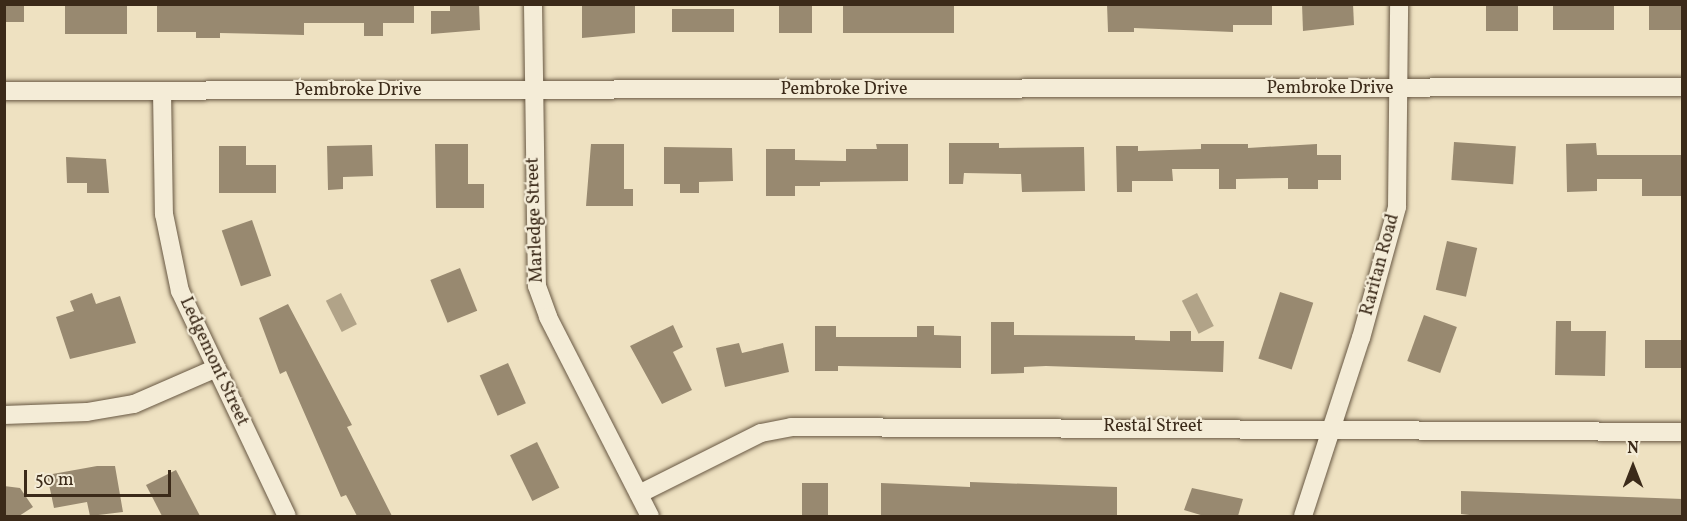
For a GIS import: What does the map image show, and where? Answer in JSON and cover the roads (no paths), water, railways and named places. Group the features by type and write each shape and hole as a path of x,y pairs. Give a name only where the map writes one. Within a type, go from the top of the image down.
{"street":[{"name":"Marledge Street","path":"533,4 537,286 548,317 650,516"},
{"name":"Raritan Road","path":"1303,516 1333,428 1389,246 1401,162 1399,4"},
{"name":"Pembroke Drive","path":"4,92 1683,87"},
{"name":"Ledgemont Street","path":"162,91 164,214 171,258 193,327 287,516"},
{"path":"4,415 87,412 134,404 214,369"},
{"name":"Restal Street","path":"639,494 761,433 791,427 1333,428 1683,432"}]}
